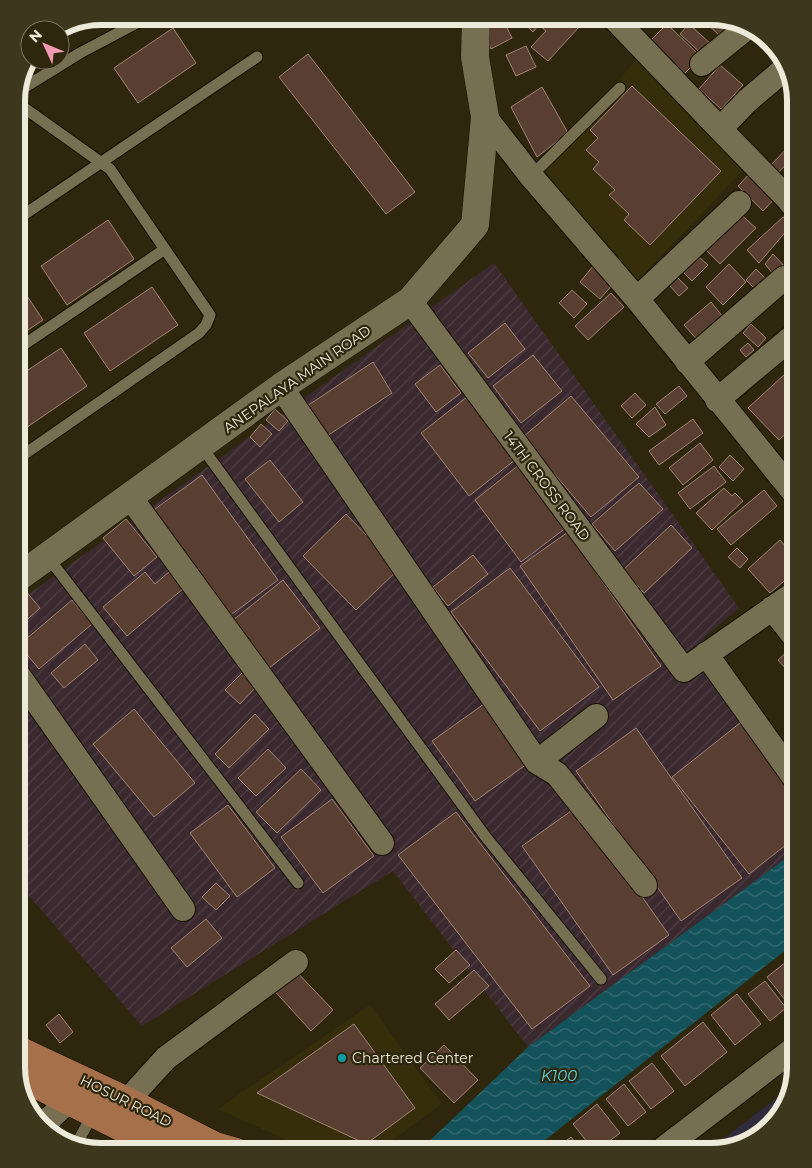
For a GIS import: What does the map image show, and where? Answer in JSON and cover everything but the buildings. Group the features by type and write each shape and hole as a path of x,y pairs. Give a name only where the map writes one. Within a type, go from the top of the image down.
{"main road":[{"name":"HOSUR ROAD","path":"25,1053 127,1101 209,1143"},
{"name":"HOSUR ROAD","path":"26,1079 94,1112 134,1143"}],"street":[{"name":"ANEPALAYA MAIN ROAD","path":"25,572 281,387 410,301 475,225 485,117 476,57 476,25"},
{"path":"627,25 720,129 787,194"},
{"path":"702,64 741,32"},
{"path":"720,129 747,101 781,72"},
{"name":"ANEPALAYA MAIN ROAD","path":"485,117 531,176 637,299 787,484"},
{"path":"637,299 739,203"},
{"path":"687,362 784,278"},
{"name":"14TH CROSS ROAD","path":"410,301 684,670 706,654"},
{"path":"717,400 787,346"},
{"path":"281,387 536,762 557,774 645,885"},
{"path":"130,497 382,843"},
{"path":"787,598 706,654 787,767"},
{"path":"772,608 787,628"},
{"path":"25,685 183,909"},
{"path":"536,762 596,716"},
{"path":"127,1101 166,1058 296,962"},
{"path":"671,1143 787,1054"},
{"path":"47,1121 69,1100"}],"lane":[{"path":"27,86 80,53 133,25"},
{"path":"25,214 257,57"},
{"path":"531,176 620,88"},
{"path":"25,108 110,170 210,315 206,325 199,333 25,454"},
{"path":"25,344 165,249"},
{"path":"201,446 485,836 601,979"},
{"path":"47,556 298,883"},
{"path":"79,1140 94,1112"}],"shaded area":[{"path":"641,55 748,165 632,286 536,171"},
{"path":"494,263 739,608 702,639 787,748 787,858 528,1047 393,871 142,1026 25,891 25,597"},
{"path":"370,1005 442,1104 388,1143 293,1143 218,1109"},
{"path":"782,1094 777,1105 765,1121 749,1133 719,1142"}],"water":[{"name":"K100","path":"787,858 787,949 541,1143 427,1143 528,1047"}],"place":[{"name":"Chartered Center","path":"342,1058"}]}
